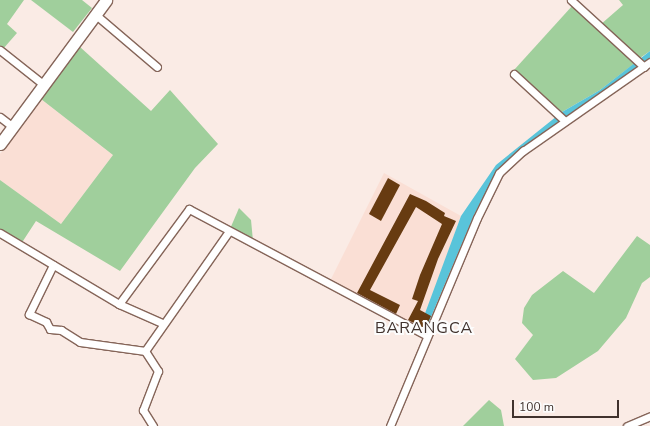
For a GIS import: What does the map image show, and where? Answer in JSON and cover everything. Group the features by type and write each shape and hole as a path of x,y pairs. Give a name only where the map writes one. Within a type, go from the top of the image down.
{"main road":[{"path":"0,144 106,0"}],"street":[{"path":"390,426 426,335 499,173 565,121 608,95 647,65 571,0"},
{"path":"96,15 157,67"},
{"path":"0,50 44,85"},
{"path":"514,74 565,121"},
{"path":"0,117 13,127"},
{"path":"119,304 189,209 426,335"},
{"path":"145,351 162,323 229,231"},
{"path":"0,233 119,304 162,323"},
{"path":"53,265 29,314 46,322 50,329 59,329 80,342 145,351 158,371 143,410 153,426"},
{"path":"627,426 650,416"}],"shaded area":[{"path":"41,99 113,155 61,224 0,180 0,154"},
{"path":"384,173 461,216 421,328 330,281"}],"green space":[{"path":"0,0 24,0 7,24 17,33 3,49 0,46"},
{"path":"31,0 82,0 92,8 73,32"},
{"path":"619,0 650,0 650,51 640,58 600,25 623,5"},
{"path":"573,5 635,63 600,90 562,112 514,70"},
{"path":"80,47 151,111 170,90 218,144 195,168 120,271 36,221 21,244 0,230 0,180 61,224 113,155 41,99"},
{"path":"239,208 251,220 253,241 230,229"},
{"path":"637,236 650,245 650,277 642,283 626,318 598,351 556,378 533,380 515,359 533,335 522,323 524,308 532,295 563,271 594,293"},
{"path":"489,400 501,410 504,426 463,426"}],"water":[{"path":"650,51 650,58 496,172 474,215 423,336 417,335 461,216 496,165 562,112 600,90"}],"building":[{"path":"388,178 400,185 381,221 369,214"},
{"path":"410,194 426,201 445,213 444,216 456,221 438,259 420,310 431,316 425,329 408,320 418,301 412,299 420,275 442,224 416,207 370,290 400,305 396,314 357,293"}],"district":[{"name":"BARANGCA","path":"424,328"}]}
